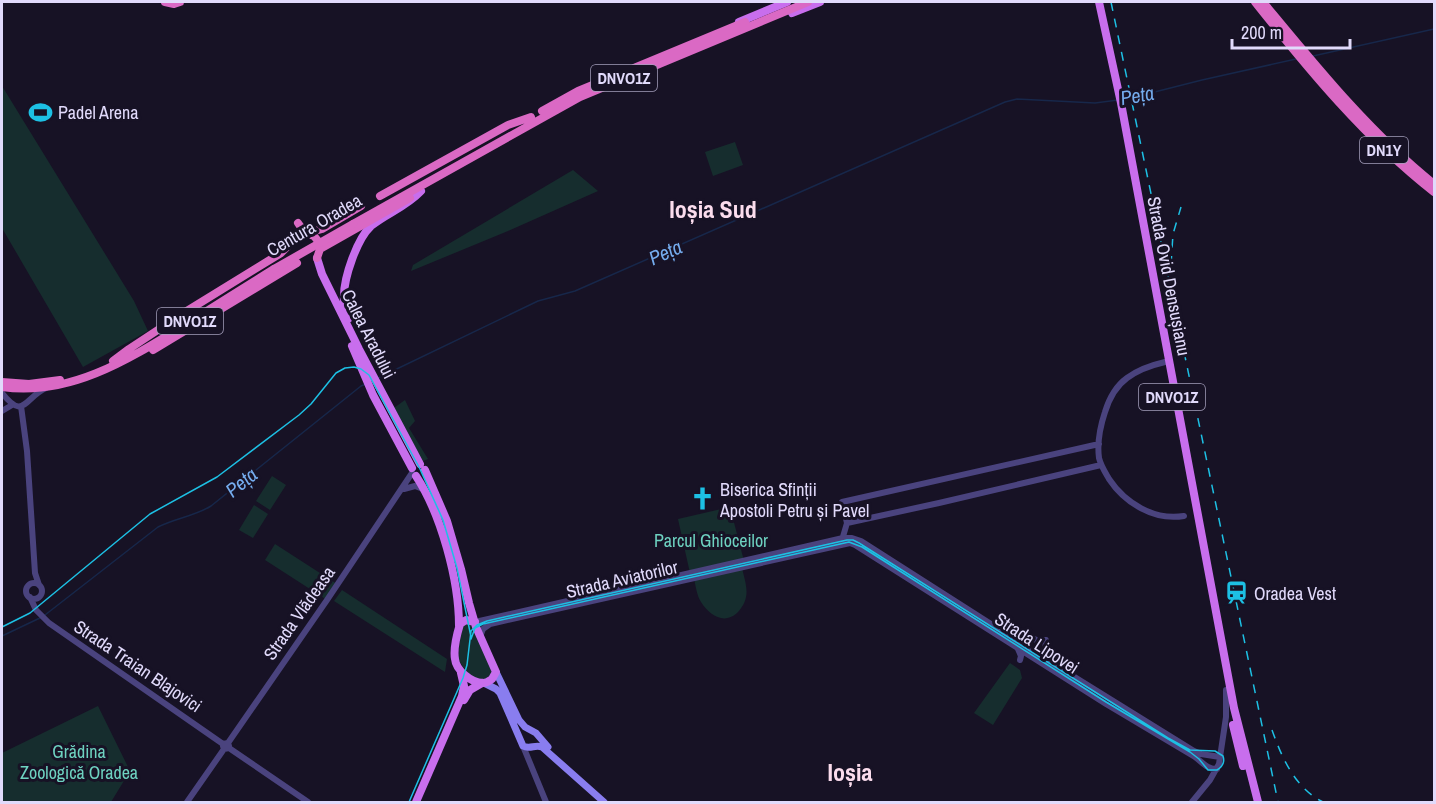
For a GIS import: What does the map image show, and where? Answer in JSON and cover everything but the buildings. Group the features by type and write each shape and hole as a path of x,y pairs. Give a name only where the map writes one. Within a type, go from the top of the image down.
{"highway":[{"path":"165,2 174,4 180,2"},
{"path":"701,40 795,2"},
{"path":"745,28 808,2"},
{"name":"DN1Y","path":"1255,2 1342,100 1370,136 1434,192"},
{"name":"DN1Y","path":"1263,2 1294,46"},
{"name":"DNVO1Z","path":"507,136 580,96 745,28"},
{"name":"DNVO1Z","path":"531,117 578,91 701,40"},
{"name":"DN1Y","path":"1342,100 1434,184"},
{"path":"380,196 508,125 531,117"},
{"name":"Centura Oradea","path":"113,361 163,334 531,117"},
{"path":"298,223 304,232 316,239 320,249 474,160 507,136"},
{"name":"Centura Oradea","path":"352,222 507,136"},
{"path":"308,233 322,229 361,206"},
{"path":"113,361 182,314 281,253 288,246"},
{"name":"Calea Aradului","path":"317,258 320,249"},
{"path":"105,370 121,367 154,350 297,263"},
{"name":"Centura Oradea","path":"105,370 153,344 273,268"},
{"name":"DNVO1Z","path":"2,382 28,384 59,380 82,374 113,361"},
{"name":"DNVO1Z","path":"2,387 46,388 72,382 105,370"}],"main road":[{"name":"DNVO1Z","path":"701,40 787,2"},
{"name":"DNVO1Z","path":"745,28 820,2"},
{"name":"Strada Ovid Densușianu","path":"1097,2 1116,90 1226,690 1253,802"},
{"name":"Strada Ovid Densușianu","path":"1118,104 1234,708 1258,802"},
{"path":"354,340 345,308 344,295 356,249 370,227 406,205 422,191"},
{"name":"Calea Aradului","path":"317,258 322,274 369,376"},
{"name":"Calea Aradului","path":"340,311 341,324 375,388 441,530 458,606 459,626 455,658 464,684 462,696 417,802"},
{"name":"Calea Aradului","path":"375,388 423,467 447,521 475,622 496,672 492,679 472,688 466,696 417,802"},
{"path":"415,465 423,467 422,476 414,473 415,465"},
{"path":"459,626 465,620 475,622"},
{"path":"459,669 470,678 499,692 520,738 528,748"},
{"path":"496,672 522,724 534,731 547,746 610,802"},
{"path":"520,738 525,731 531,730"},
{"path":"528,748 538,742 538,736"},
{"path":"528,748 540,746 544,748 604,802"}],"street":[{"path":"1165,362 1135,372 1120,384 1107,405 1102,422 1099,454 1101,465 1118,490 1132,503 1164,515 1184,516"},
{"path":"2,411 12,405 26,404 36,393 46,388"},
{"path":"2,393 12,405"},
{"path":"21,406 27,451 35,573 42,589 38,598 38,611"},
{"path":"842,541 847,522 842,502 1099,444"},
{"path":"847,522 1101,465"},
{"name":"Strada Vlădeasa","path":"395,499 414,473"},
{"name":"Strada Vlădeasa","path":"187,802 414,473"},
{"path":"404,489 415,486 423,489"},
{"name":"Strada Lipovei","path":"842,541 852,538 861,541 1194,751 1221,757"},
{"name":"Strada Aviatorilor","path":"475,622 842,541"},
{"name":"Strada Aviatorilor","path":"480,636 483,628 490,624 842,541"},
{"name":"Strada Lipovei","path":"842,541 855,545 1106,704 1195,757 1207,767 1217,769"},
{"path":"35,573 27,592 30,597 38,598"},
{"path":"29,585 39,585"},
{"name":"Strada Traian Blajovici","path":"30,597 38,611 49,623 308,802"},
{"path":"1026,647 1033,638 1039,642 1046,640 1045,651 1050,662"},
{"path":"1017,648 1021,656 1020,660"},
{"path":"1192,802 1210,780 1221,757 1226,717 1226,690"},
{"path":"528,748 546,802"}],"green space":[{"path":"2,86 134,301 148,331 83,367 2,228"},
{"path":"735,142 743,165 713,176 705,152"},
{"path":"573,170 598,191 411,271 413,265"},
{"path":"405,400 415,421 409,428 428,459 423,461 418,458 391,410"},
{"path":"272,476 286,485 270,510 256,501"},
{"path":"254,505 268,514 253,538 239,530"},
{"name":"Parcul Ghioceilor","path":"730,507 744,561 690,573 678,519"},
{"path":"275,544 337,584 327,600 265,560"},
{"name":"Parcul Ghioceilor","path":"742,568 746,582 743,606 732,617 717,617 704,607 694,579"},
{"path":"342,590 447,659 445,672 334,601"},
{"path":"466,623 474,625 492,672 483,680 468,672 458,657 462,626"},
{"path":"1010,663 1020,670 1022,678 993,725 974,713"},
{"name":"Grădina Zoologică Oradea","path":"98,706 130,771 111,802 2,802 2,753"}],"waterway":[{"name":"Peța","path":"1313,56 1434,29"},
{"name":"Peța","path":"1123,100 1296,59"},
{"name":"Peța","path":"378,378 538,301 575,291 1005,102 1017,99 1095,103 1118,100"},
{"name":"Peța","path":"45,615 158,527 211,506 366,384"},
{"name":"Peța","path":"2,636 42,617"}],"tram line":[{"path":"2,627 30,613 150,514 217,477 299,415 336,373 345,368 354,367 369,375 420,469 443,520 457,568 471,637"},
{"path":"409,802 463,678 471,631 477,625 847,540 859,543 1168,738 1190,750 1215,751 1223,756 1223,762 1217,770 1208,770 1190,752 1106,702 862,547 849,542 483,624 475,628 471,639"}],"railway":[{"path":"1111,2 1278,802"},
{"path":"1171,265 1173,234 1181,207"},
{"path":"1272,730 1280,751 1297,780 1313,796 1323,802"}],"place":[{"name":"Padel Arena","path":"40,112"},
{"name":"Biserica Sfinții Apostoli Petru și Pavel","path":"702,499"},
{"name":"Oradea Vest","path":"1236,593"}],"district":[{"name":"Ioșia Sud","path":"713,209"},
{"name":"Ioșia","path":"850,772"}]}
